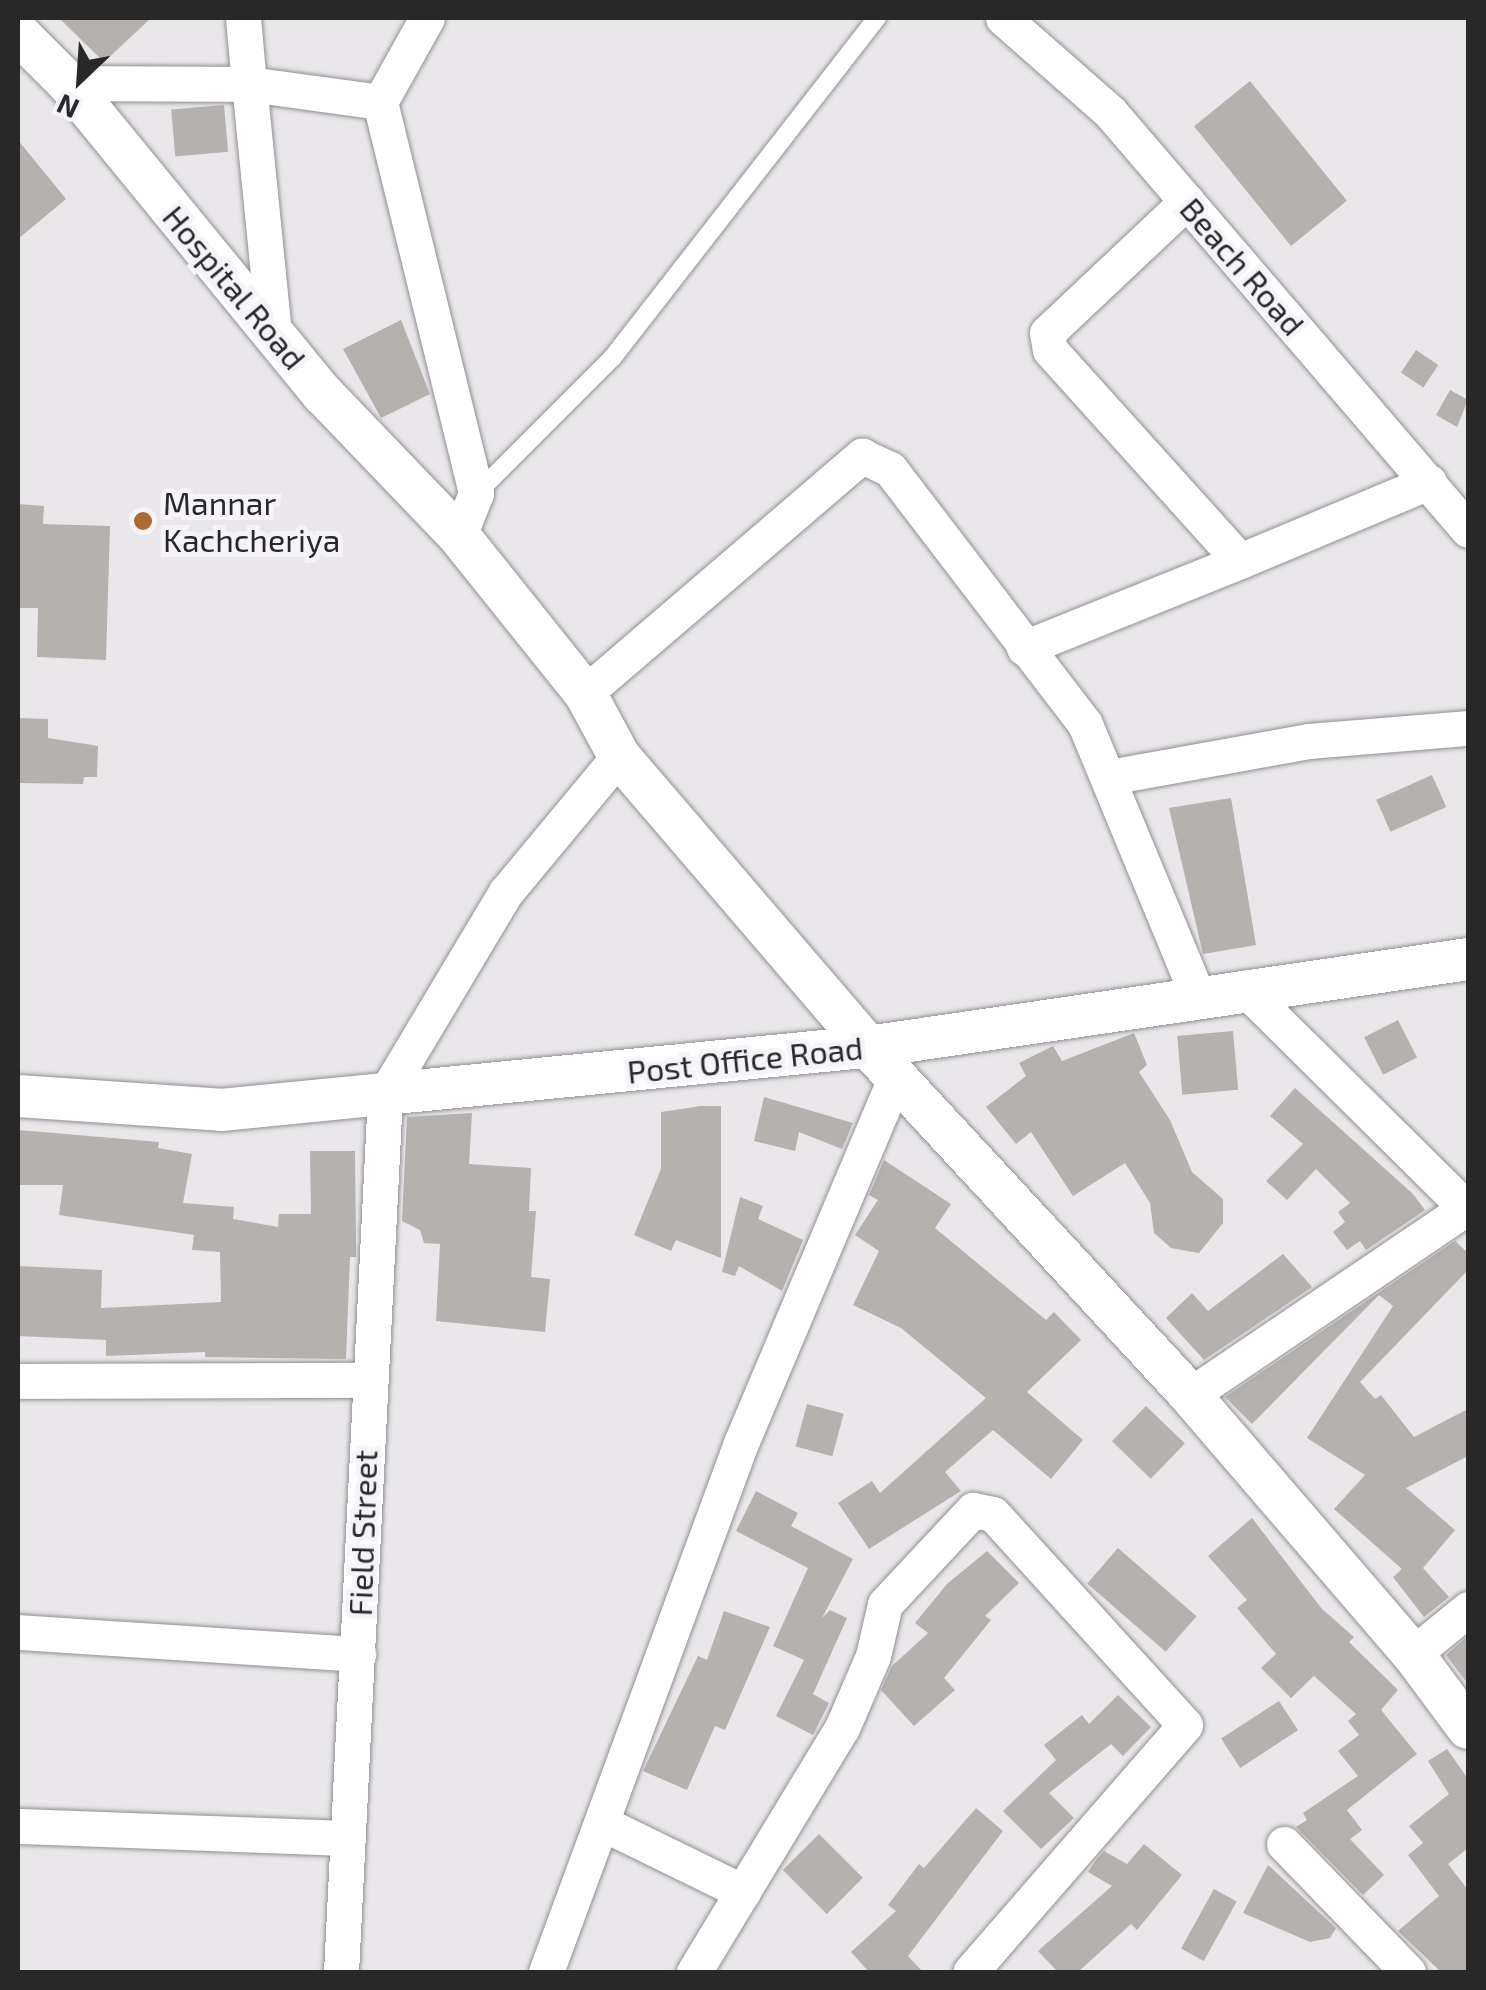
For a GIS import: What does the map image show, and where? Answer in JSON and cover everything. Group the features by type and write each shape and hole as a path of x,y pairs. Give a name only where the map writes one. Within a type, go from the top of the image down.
{"street":[{"path":"243,18 274,334"},
{"path":"427,18 380,102 476,493 459,536"},
{"name":"Beach Road","path":"1003,18 1110,112 1468,530"},
{"name":"Hospital Road","path":"18,33 68,83 274,334 459,536 585,693 619,756 882,1063 1190,1395 1414,1654 1468,1728"},
{"path":"68,83 249,84 380,102"},
{"path":"1187,201 1048,333 1050,350 1240,561"},
{"path":"585,693 862,456 890,469 1085,724 1197,994"},
{"path":"1024,648 1429,482"},
{"path":"1108,777 1309,741 1468,728"},
{"path":"384,1094 506,892 619,756"},
{"name":"Post Office Road","path":"18,1096 221,1110 384,1094 882,1063 1197,994 1468,959"},
{"path":"1190,1395 1467,1209 1244,988"},
{"path":"546,1972 882,1063"},
{"name":"Field Street","path":"341,1972 384,1094"},
{"path":"18,1381 367,1380"},
{"path":"694,1972 842,1728 874,1656 885,1604 973,1510 993,1514 1184,1725 970,1972"},
{"path":"1414,1654 1468,1609"},
{"path":"18,1632 358,1654"},
{"path":"602,1823 744,1892"},
{"path":"18,1826 348,1838"},
{"path":"1284,1844 1408,1972"}],"lane":[{"path":"476,493 613,357 877,18"}],"building":[{"path":"59,18 151,18 104,62"},
{"path":"1250,81 1347,201 1291,246 1194,126"},
{"path":"224,105 228,152 175,156 171,110"},
{"path":"18,140 66,199 18,239"},
{"path":"401,320 430,394 381,418 343,349"},
{"path":"1416,350 1438,365 1423,387 1401,372"},
{"path":"1450,390 1468,400 1457,427 1436,415"},
{"path":"18,504 44,506 43,524 110,526 106,660 37,657 38,608 18,608"},
{"path":"18,718 48,719 48,738 98,746 97,777 84,777 83,784 18,783"},
{"path":"1432,775 1446,807 1391,832 1376,800"},
{"path":"1231,798 1256,945 1203,954 1169,808"},
{"path":"1398,1020 1417,1057 1383,1075 1364,1037"},
{"path":"1233,1031 1238,1090 1182,1095 1177,1036"},
{"path":"1134,1033 1147,1065 1139,1072 1170,1120 1192,1172 1223,1199 1223,1223 1199,1253 1171,1248 1154,1233 1150,1203 1125,1163 1073,1196 1031,1132 1016,1144 986,1107 1026,1076 1019,1063 1053,1046 1062,1061"},
{"path":"1295,1088 1413,1194 1425,1210 1366,1250 1360,1241 1347,1250 1333,1232 1345,1222 1338,1212 1350,1203 1316,1169 1287,1200 1266,1181 1303,1144 1270,1116"},
{"path":"764,1097 853,1123 842,1149 799,1132 795,1151 754,1141"},
{"path":"721,1106 721,1258 676,1240 671,1251 634,1235 661,1169 661,1112"},
{"path":"472,1113 469,1164 531,1168 529,1211 536,1211 531,1277 550,1279 545,1332 436,1321 440,1244 424,1243 420,1230 402,1221 407,1117"},
{"path":"18,1130 159,1142 158,1148 192,1154 183,1203 234,1207 233,1219 278,1227 279,1214 311,1214 310,1151 355,1151 356,1257 350,1257 346,1359 205,1357 205,1352 106,1356 106,1340 18,1336 18,1266 102,1270 101,1308 221,1302 220,1252 192,1250 194,1235 59,1215 63,1185 18,1185"},
{"path":"884,1160 951,1204 935,1228 1046,1320 1054,1312 1081,1340 1027,1392 1083,1440 1051,1479 993,1430 945,1472 961,1491 869,1549 838,1503 872,1481 880,1493 986,1398 901,1328 853,1305 879,1251 855,1235 878,1200 869,1195"},
{"path":"740,1197 763,1206 758,1219 803,1240 782,1291 739,1266 735,1276 722,1272"},
{"path":"1455,1241 1468,1253 1468,1270 1360,1382 1375,1399 1381,1395 1414,1437 1468,1409 1468,1456 1406,1488 1455,1530 1423,1568 1449,1597 1424,1617 1393,1577 1402,1569 1334,1509 1365,1475 1307,1438 1393,1306 1379,1295 1252,1424 1225,1397"},
{"path":"1283,1254 1312,1287 1204,1360 1166,1318 1192,1293 1208,1311"},
{"path":"807,1404 844,1414 832,1456 796,1447"},
{"path":"1146,1406 1185,1444 1151,1479 1112,1441"},
{"path":"756,1491 798,1513 791,1526 853,1559 822,1618 830,1610 847,1618 813,1694 829,1703 813,1735 776,1716 804,1660 773,1646 808,1568 736,1531"},
{"path":"1252,1518 1322,1609 1354,1637 1349,1642 1398,1690 1381,1710 1417,1754 1347,1810 1362,1830 1350,1839 1384,1875 1363,1895 1296,1827 1307,1820 1303,1813 1358,1776 1338,1751 1359,1735 1348,1721 1356,1714 1314,1676 1291,1698 1261,1668 1276,1654 1237,1608 1247,1600 1208,1556"},
{"path":"1118,1548 1196,1616 1166,1652 1087,1583"},
{"path":"987,1551 1019,1583 985,1616 991,1620 944,1678 955,1690 914,1726 881,1690 892,1666 928,1633 915,1623 947,1584"},
{"path":"724,1611 770,1627 725,1730 715,1726 687,1790 643,1771 698,1656 707,1660"},
{"path":"1468,1636 1468,1684 1446,1655"},
{"path":"1118,1695 1151,1727 1123,1756 1111,1744 1049,1793 1074,1818 1041,1849 1003,1811 1056,1760 1044,1745 1082,1715 1089,1724"},
{"path":"1279,1701 1298,1730 1240,1768 1221,1739"},
{"path":"1447,1749 1468,1779 1468,1848 1448,1864 1468,1890 1468,1972 1441,1972 1398,1931 1439,1896 1408,1855 1423,1843 1409,1826 1449,1794 1428,1761"},
{"path":"976,1808 1003,1831 908,1956 923,1972 869,1972 851,1952 896,1911 888,1905 919,1864 924,1868"},
{"path":"819,1834 863,1878 827,1914 783,1870"},
{"path":"1144,1844 1182,1875 1137,1930 1131,1924 1078,1972 1058,1972 1038,1951 1112,1886 1088,1872 1096,1860 1104,1851 1127,1864"},
{"path":"1268,1865 1336,1928 1330,1938 1310,1942 1243,1913"},
{"path":"1214,1889 1237,1902 1204,1961 1181,1948"}],"place":[{"name":"Mannar Kachcheriya","path":"143,521"}]}
